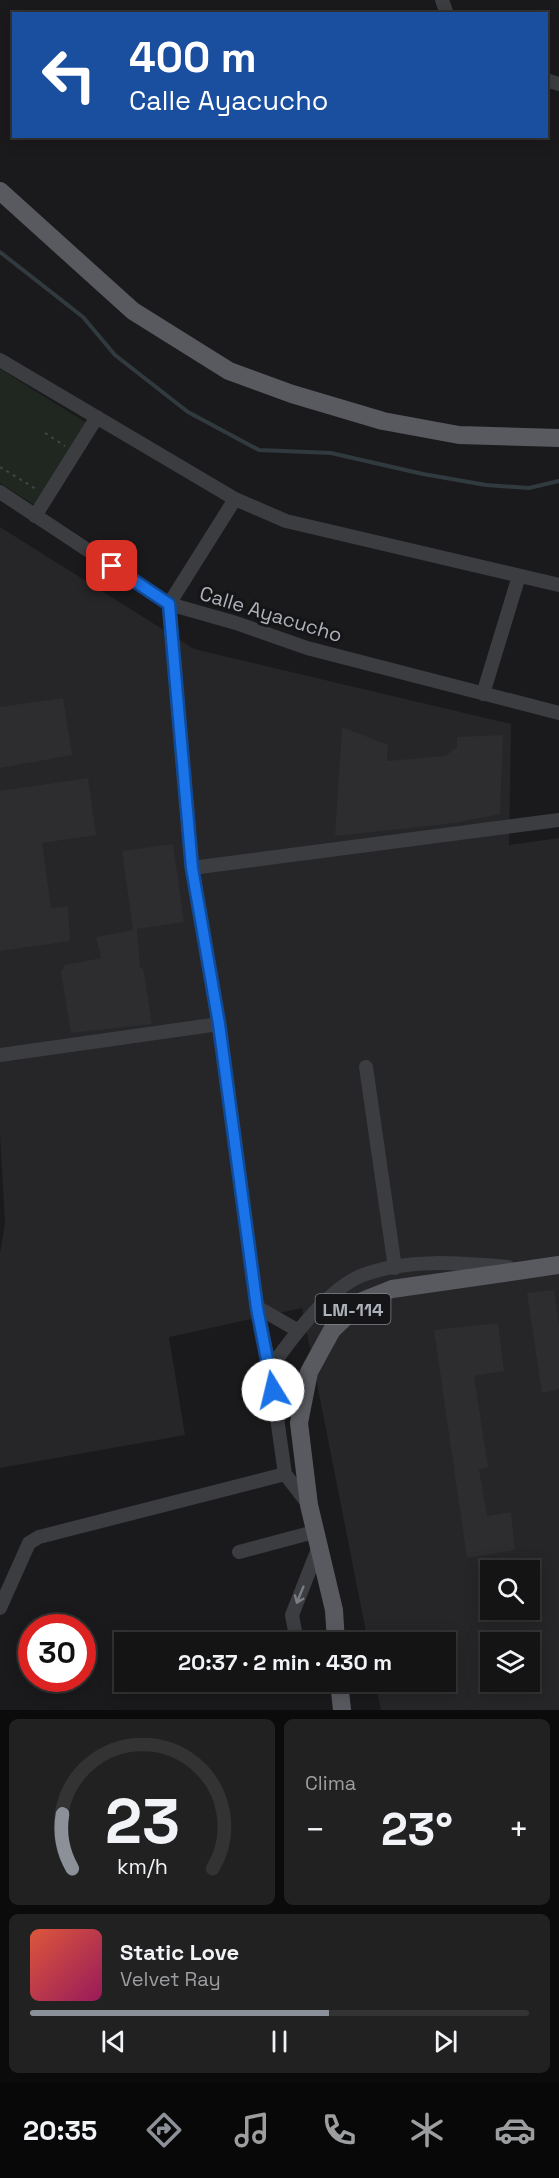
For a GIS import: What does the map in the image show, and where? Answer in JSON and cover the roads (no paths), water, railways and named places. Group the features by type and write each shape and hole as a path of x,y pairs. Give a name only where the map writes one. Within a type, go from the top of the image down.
{"main road":[{"path":"0,191 134,311 229,371 292,394 383,421 459,435 559,438"},
{"name":"LM-114","path":"335,1632 334,1610 309,1505 299,1423 309,1372 332,1330 362,1301 392,1289 559,1265"},
{"path":"339,1692 342,1710"}],"street":[{"path":"0,360 235,499 286,520 559,585"},
{"path":"35,516 97,417"},
{"name":"Calle Ayacucho","path":"0,492 169,604 237,623 307,648 559,713"},
{"path":"235,499 169,604 192,868 219,1024 257,1308 270,1369 285,1474 309,1505"},
{"path":"483,694 519,576"},
{"path":"192,868 559,820"},
{"path":"0,1055 219,1024"},
{"path":"366,1067 395,1268"},
{"path":"270,1369 297,1330 339,1291 362,1275 395,1268 451,1262 528,1269"},
{"path":"257,1308 297,1330"},
{"path":"0,1608 29,1543 39,1537 285,1474"},
{"path":"238,1552 316,1541 292,1615 295,1632"}],"waterway":[{"path":"0,252 83,317 115,355 188,412 259,450 331,453 423,474 486,485 529,488 559,481"}]}
